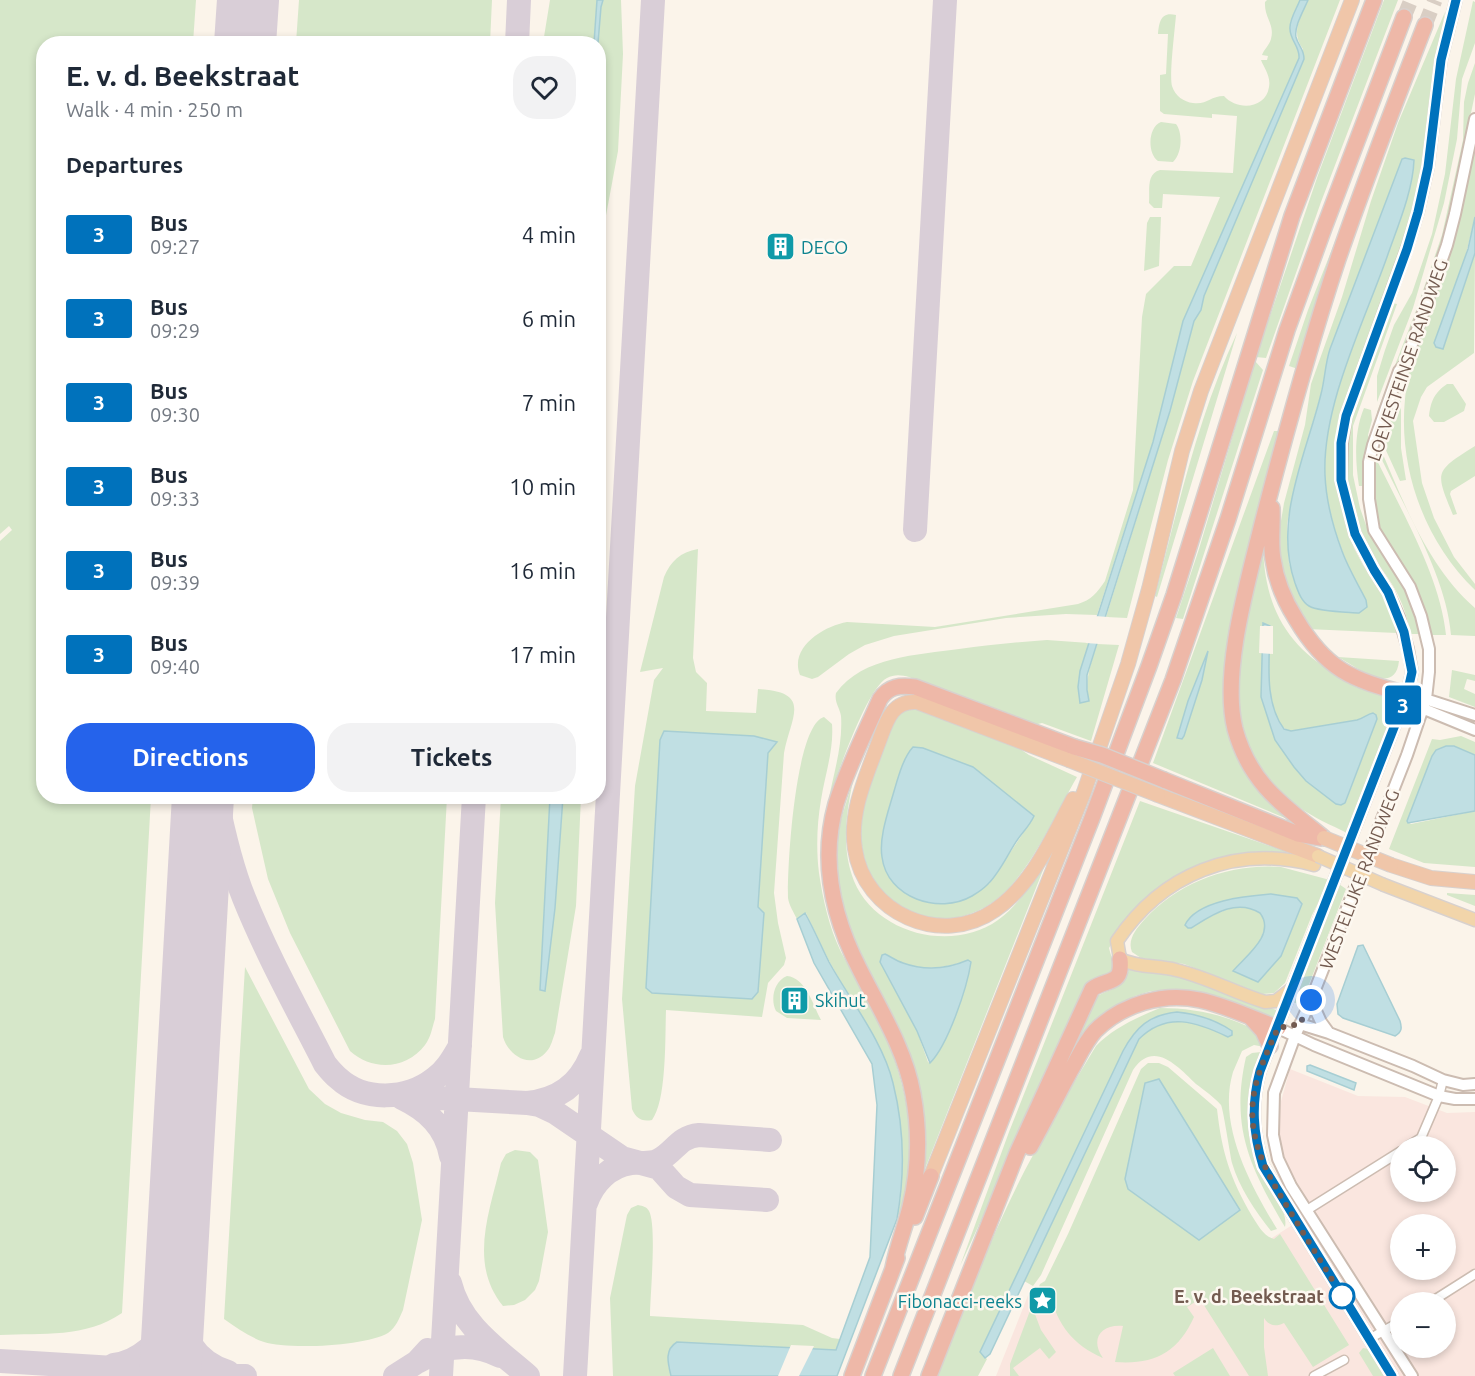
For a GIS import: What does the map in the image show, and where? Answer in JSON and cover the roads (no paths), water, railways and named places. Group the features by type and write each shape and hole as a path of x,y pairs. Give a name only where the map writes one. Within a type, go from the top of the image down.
{"highway":[{"path":"852,1376 1084,792 1128,664 1149,589 1182,451 1201,391 1352,0"},
{"path":"873,1376 1092,818 1149,666 1177,585 1292,216 1374,0"},
{"path":"901,1376 1173,680 1228,519 1291,320 1404,18"},
{"path":"1324,838 1282,806 1263,786 1244,754 1233,716 1231,686 1235,645 1272,487 1316,328 1338,259 1425,25"},
{"path":"1272,487 1273,560 1281,593 1313,647 1346,674 1407,694"},
{"path":"893,1268 915,1179 918,1145 915,1110 910,1079 894,1035 859,969 840,926 830,882 829,854 831,828 837,802 880,699 884,693 896,686 915,687 1071,754"},
{"path":"1103,738 1062,820 1030,875 994,912 970,922 952,926 920,923 904,918 889,908 867,884 860,870 855,849 855,811 886,722 897,706 908,701 917,702 1071,754 1102,755 1161,787 1316,860"},
{"path":"1161,787 1298,834 1324,838 1415,874 1475,884"},
{"path":"929,1376 1017,1153 1092,989 1116,978 1120,969 1120,958"},
{"path":"991,1220 1079,1055 1094,1032 1124,1010 1164,997 1201,1000 1278,1028"},
{"path":"1251,1017 1263,1030 1270,1046"}],"main road":[{"path":"1293,988 1276,1001 1265,1002 1192,974 1174,969 1135,965 1120,958 1117,941 1126,928 1156,897 1195,873 1218,864 1244,859 1316,860 1475,920"}],"street":[{"name":"LOEVESTEINSE RANDWEG","path":"1407,694 1412,672 1404,632 1388,592 1369,561 1352,524 1341,480 1341,443 1346,416 1407,249 1418,212 1428,167 1441,60 1455,0"},
{"name":"LOEVESTEINSE RANDWEG","path":"1425,704 1429,672 1426,633 1410,587 1374,530 1369,499 1369,462 1399,371 1405,364 1447,245 1475,119"},
{"path":"1407,694 1475,730"},
{"name":"WESTELIJKE RANDWEG","path":"1392,1376 1263,1166 1255,1140 1253,1113 1255,1090 1270,1046 1407,694"},
{"path":"1425,704 1475,715"},
{"name":"WESTELIJKE RANDWEG","path":"1412,1376 1291,1186 1278,1159 1273,1135 1274,1093 1425,704"},
{"path":"1311,1000 1329,1034"},
{"path":"1278,1028 1300,1024 1413,1066 1443,1080 1462,1085 1475,1084"},
{"path":"1278,1028 1314,1045 1439,1095 1455,1099 1475,1099"},
{"path":"1288,1055 1314,1045"},
{"path":"1422,1136 1443,1080"},
{"path":"1307,1210 1390,1158"},
{"path":"1447,1292 1475,1274"},
{"path":"1369,1339 1390,1327"},
{"path":"1314,1376 1344,1360"}],"water":[{"path":"597,0 603,0 599,36 594,36"},
{"path":"1300,0 1308,0 1296,33 1304,59 1204,296 1201,310 1194,321 1170,411 1087,675 1089,701 1080,703 1078,687 1080,671 1153,442 1183,321 1299,58 1290,33 1290,25"},
{"path":"1402,159 1414,160 1408,197 1346,365 1330,421 1326,448 1325,475 1328,504 1344,557 1366,600 1367,607 1359,613 1319,609 1309,606 1302,599 1289,559 1288,535 1294,488 1321,394 1330,349"},
{"path":"1475,217 1475,253 1443,349 1436,347 1434,343 1468,249"},
{"path":"1263,623 1270,626 1270,693 1277,718 1284,729 1291,731 1357,720 1373,713 1376,715 1377,719 1345,803 1341,805 1336,804 1306,781 1275,740 1261,697"},
{"path":"1208,651 1202,680 1184,736 1182,739 1177,738 1188,701"},
{"path":"664,731 754,736 777,742 768,753 758,907 764,913 758,992 752,999 652,993 646,988 660,740"},
{"path":"1454,746 1475,755 1475,811 1408,823 1432,756 1436,750"},
{"path":"913,747 923,748 973,767 1034,816 992,880 976,894 959,901 945,904 916,899 894,883 886,871 881,850 884,827 900,771"},
{"path":"550,804 562,804 555,908 545,991 540,990"},
{"path":"1271,894 1297,898 1302,904 1281,956 1258,982 1233,971 1258,944 1262,936 1264,921 1260,913 1242,907 1233,908 1224,910 1191,928 1185,925 1200,910 1211,905 1236,898"},
{"path":"805,913 829,962 874,1036 893,1083 902,1151 897,1219 837,1376 671,1376 669,1353 677,1342 836,1350 870,1257 877,1105 872,1064 814,963 797,919"},
{"path":"1363,945 1400,1021 1401,1030 1395,1036 1343,1018 1338,1014 1337,1004 1358,946"},
{"path":"885,954 911,966 928,968 944,967 968,960 971,962 956,1016 937,1055 930,1063 917,1031 880,962 882,955"},
{"path":"1177,1012 1213,1021 1232,1031 1232,1035 1228,1037 1194,1024 1171,1022 1150,1030 1139,1039 990,1354 985,1358 980,1352 1123,1051 1133,1035 1144,1024 1159,1016"},
{"path":"1310,1065 1356,1083 1354,1090 1307,1071 1307,1066"},
{"path":"1159,1079 1240,1210 1199,1240 1128,1189 1125,1179 1145,1083"}],"tunnel":[{"path":"1404,17 1411,0"},
{"path":"1425,25 1435,0"}],"place":[{"name":"DECO","path":"780,247"},
{"name":"Skihut","path":"794,1000"},
{"name":"E. v. d. Beekstraat","path":"1342,1296"},
{"name":"Fibonacci-reeks","path":"1043,1301"}]}
